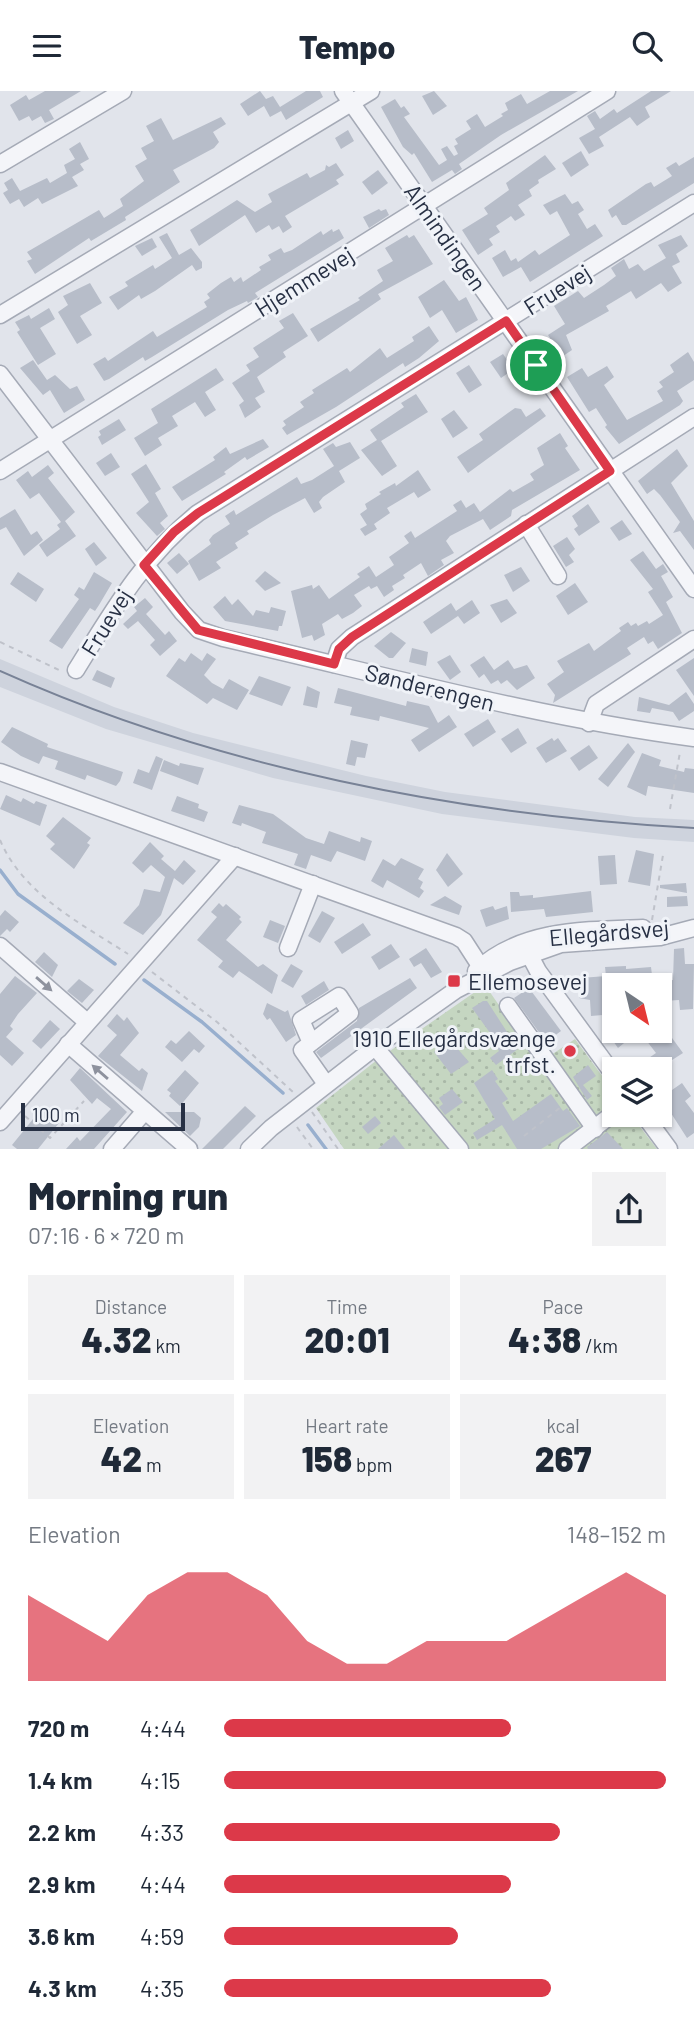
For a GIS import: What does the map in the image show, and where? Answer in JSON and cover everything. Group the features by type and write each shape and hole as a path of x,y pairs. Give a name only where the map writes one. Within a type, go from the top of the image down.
{"street":[{"path":"0,163 123,91"},
{"path":"0,315 347,97 371,91"},
{"name":"Hjemmevej","path":"0,471 607,91"},
{"name":"Almindingen","path":"347,97 694,589"},
{"name":"Fruevej","path":"76,670 144,565 174,532 198,513 694,203"},
{"name":"Sønderengen","path":"0,374 144,565 198,630 589,723 688,737"},
{"path":"334,664 339,649 352,637 694,417"},
{"path":"526,524 558,576"},
{"path":"589,723 596,704 694,639"},
{"path":"0,772 456,936 464,941 483,971"},
{"path":"0,1122 235,856"},
{"path":"288,948 313,884"},
{"name":"Ellegårdsvej","path":"250,1149 326,1084 483,971 504,951 569,931 694,927"},
{"name":"Ellegårdsvej","path":"483,971 561,944 660,937 694,927"},
{"path":"529,954 538,971 602,1059"},
{"path":"3,955 87,1022"},
{"path":"508,1006 594,1129"},
{"path":"311,1043 302,1050 326,1084"},
{"path":"68,1044 188,1149"},
{"path":"375,1047 460,1149"},
{"path":"112,1149 145,1111"},
{"path":"567,1149 602,1123"},
{"path":"653,1127 669,1149"}],"path":[{"path":"0,642 57,672 76,670"},
{"path":"670,809 688,737"},
{"path":"651,927 663,855"},
{"path":"524,1136 573,1098"},
{"path":"14,1106 50,1138 84,1101"},
{"path":"311,1110 338,1149"},
{"path":"288,1115 313,1149"}],"shaded area":[{"path":"0,659 114,707 193,733 366,776 445,792 635,817 694,820 694,842 634,838 442,814 273,778 106,729 0,687"}],"green space":[{"path":"485,985 539,1063 575,1039 602,1076 602,1127 640,1127 657,1149 344,1149 316,1108 377,1060"}],"building":[{"path":"45,91 81,91 49,110 54,119 45,123 41,116 32,121 29,116 19,121 10,105 26,95 29,100"},
{"path":"260,91 266,99 273,96 280,107 306,91 320,91 323,97 286,120 281,111 270,117 264,106 248,116 240,104"},
{"path":"434,91 447,106 433,115 422,96"},
{"path":"550,91 578,91 501,135 459,164 462,169 455,174 452,170 432,182 414,153 412,155 403,147 381,107 395,99 401,108 404,106 410,114 404,117 439,165 447,160 441,149 447,146 454,156 458,154 454,146 458,144 455,139 471,129 466,121 477,114 485,127 508,110 505,103 521,94 527,104"},
{"path":"651,91 671,91 645,107 650,117 637,126 630,117 599,137 604,146 589,154 579,138 595,129 587,116 595,111 600,119 614,109 617,113"},
{"path":"221,117 226,124 213,132 219,142 214,148 173,170 180,182 125,217 126,220 91,241 89,238 35,274 27,261 32,259 27,252 99,210 104,218 123,206 120,199 144,181 135,166 147,159 141,148 154,141 146,126 161,118 173,140"},
{"path":"348,130 354,141 341,149 335,138"},
{"path":"80,142 89,159 80,164 84,170 72,177 78,186 42,204 38,198 24,207 19,199 10,204 3,193 8,190 4,183 12,178 20,191 47,178 50,183 67,173 64,165 75,159 69,149"},
{"path":"581,151 589,165 571,177 562,163"},
{"path":"545,155 556,169 538,180 539,183 529,190 532,196 518,205 525,215 515,221 511,216 496,226 500,232 489,239 493,245 478,255 462,230 488,214 484,208 509,190 506,183"},
{"path":"694,157 694,183 626,225 622,225 616,215 612,218 608,210 646,184 651,182 654,187 672,176 666,168 676,162 679,166"},
{"path":"336,163 344,175 336,180 339,184 285,216 292,227 283,233 279,226 272,230 269,225 256,233 245,215 199,246 190,230 237,200 255,212 272,202 268,194 307,173 310,178 325,170 326,165 329,167"},
{"path":"378,170 388,183 372,195 362,182"},
{"path":"565,194 572,204 578,201 584,210 578,214 587,229 595,224 603,236 530,282 521,267 503,277 492,258 505,250 511,261 516,258 518,262 535,250 539,255 570,235 557,211 550,215 543,205"},
{"path":"379,209 386,209 389,215 369,228 363,217"},
{"path":"332,229 333,232 339,229 344,238 255,293 258,297 248,303 247,301 228,310 152,357 145,361 143,357 104,381 93,364 105,357 108,361 153,331 157,337 207,307 204,302 210,298 207,294 231,277 234,282 241,277 243,282 271,260 268,255 281,248 284,253 292,250 321,231 323,235"},
{"path":"167,233 179,255 191,248 202,262 202,268 196,271 192,265 155,291 141,299 139,295 118,310 109,297 128,286 125,282 153,265 155,269 172,258 159,237"},
{"path":"407,235 409,238 414,235 433,264 378,294 381,299 318,342 310,329 360,300 358,298 383,281 377,270 393,261 385,248"},
{"path":"681,235 688,246 676,254 680,262 672,266 682,283 668,292 661,283 636,299 631,291 606,306 609,311 566,335 572,350 557,360 544,342 550,338 548,335 565,324 554,306 578,291 584,298 604,285 616,276 611,268 624,259 629,269 638,264 644,271 666,258 658,245"},
{"path":"152,238 157,247 142,256 135,246"},
{"path":"444,280 459,301 466,297 478,320 456,333 442,310 430,318 418,297"},
{"path":"90,283 102,303 80,316 92,335 77,344 58,312 68,305 63,296"},
{"path":"49,308 55,319 40,328 56,354 38,365 17,332 20,330 15,322 29,315 31,319"},
{"path":"293,313 308,336 283,352 286,357 257,377 265,392 255,398 261,407 245,418 239,405 244,401 232,383 250,371 246,365 259,357 253,348 284,328 279,321"},
{"path":"429,326 439,341 419,358 405,367 403,363 287,435 282,428 286,425 283,421 304,407 300,402 314,393 312,390 347,368 350,372 380,348 387,358 414,341 412,337"},
{"path":"688,352 694,362 694,380 677,391 683,401 680,405 619,444 605,427 607,425 596,408 589,412 567,377 582,368 588,377 607,366 614,377 604,385 627,420 663,401 657,391 663,387 659,382 674,372 670,365"},
{"path":"503,354 511,371 501,378 490,362"},
{"path":"33,360 47,380 55,375 70,389 77,386 85,400 64,413 50,390 43,395 20,368"},
{"path":"469,365 482,385 469,393 456,373"},
{"path":"216,368 224,380 205,392 216,410 205,417 195,402 172,416 178,426 158,438 162,445 145,456 134,438 158,423 151,409"},
{"path":"416,394 428,412 381,441 397,466 382,476 361,450 377,440 370,430 404,407 401,403"},
{"path":"515,408 521,409 526,417 540,408 546,416 468,473 457,457 483,440 479,434"},
{"path":"454,410 468,428 453,438 441,419"},
{"path":"119,419 126,430 102,445 98,437 101,435 99,431"},
{"path":"560,433 568,446 565,448 580,470 512,510 511,516 490,530 483,519 450,536 446,541 454,553 441,560 444,565 428,576 421,563 403,575 405,578 392,586 394,590 384,597 377,586 371,589 369,586 354,595 362,606 342,619 338,614 322,624 325,635 314,641 312,635 302,638 291,591 312,585 313,589 319,585 329,599 360,577 357,574 369,566 376,577 394,565 389,557 409,543 404,536 411,531 415,538 457,511 453,505 461,500 466,508 474,503 480,512 510,489 513,492 534,480 530,474 544,465 537,448"},
{"path":"263,439 269,447 247,460 245,457 224,472 226,474 182,501 172,487 215,460 213,457 226,447 230,454"},
{"path":"350,442 360,458 339,471 345,482 323,497 319,502 322,508 314,513 305,498 273,515 247,531 249,534 235,543 238,548 216,562 221,568 199,581 188,561 211,544 209,540 213,535 230,524 225,516 234,510 236,515 297,477 301,484 312,480 334,466 323,449 333,443 336,447"},
{"path":"677,449 688,466 671,483 694,521 694,550 680,531 673,533 680,522 660,495 654,489 647,494 638,481"},
{"path":"111,453 120,467 105,476 96,463"},
{"path":"146,464 161,489 155,493 168,516 160,523 165,529 157,536 136,513 149,502 131,474"},
{"path":"48,465 54,473 48,478 75,512 65,521 76,536 47,557 39,545 60,529 57,525 61,522 39,493 30,499 16,480 28,471 32,477"},
{"path":"418,470 431,490 418,498 414,492 387,508 390,513 374,524 377,529 365,536 360,529 367,525 360,514 367,509 365,504 381,494 379,492 395,483 396,486"},
{"path":"588,504 600,522 579,536 574,529 578,526 572,516"},
{"path":"15,509 31,535 37,531 43,540 24,556 6,527 0,530 0,518"},
{"path":"622,520 632,534 619,541 610,528"},
{"path":"567,537 575,549 569,555 574,562 566,567 553,546"},
{"path":"94,542 107,558 96,566 85,549"},
{"path":"643,551 656,569 663,564 668,572 661,576 673,597 666,602 682,633 658,649 653,641 648,644 644,637 627,648 631,654 553,703 555,695 547,684 564,672 557,661 589,643 594,651 621,631 619,628 628,622 631,626 647,621 649,624 663,615 648,592 653,589 630,560"},
{"path":"179,553 189,564 177,574 167,563"},
{"path":"521,567 530,581 513,592 504,575"},
{"path":"265,571 281,583 265,591 255,581"},
{"path":"18,572 44,589 36,602 10,584"},
{"path":"94,572 112,583 95,611 90,608 62,649 49,641 79,599 74,595 79,587 84,590"},
{"path":"575,583 588,602 568,615 556,596"},
{"path":"225,596 232,605 238,599 253,616 256,610 269,613 271,607 286,611 282,626 279,626 278,631 225,621 213,607"},
{"path":"145,598 153,607 146,614 165,635 169,631 177,641 160,656 150,645 155,640 138,621 128,629 123,624 137,611 134,607"},
{"path":"507,599 517,613 501,623 490,605"},
{"path":"472,600 480,613 464,624 458,616 431,634 423,622 451,603 456,611"},
{"path":"391,632 406,643 393,658 389,658 374,646"},
{"path":"412,648 428,652 426,666 409,662"},
{"path":"191,653 202,661 207,653 216,659 204,675 212,683 223,689 229,679 249,690 237,710 213,698 207,704 166,676 179,658 185,662"},
{"path":"450,655 461,672 450,680 437,662"},
{"path":"484,656 494,670 508,660 514,669 527,665 535,678 517,690 507,680 501,684 498,680 491,684 484,674 479,678 470,665"},
{"path":"694,658 694,696 676,670"},
{"path":"97,670 115,678 111,688 92,680"},
{"path":"259,676 291,687 282,706 249,694"},
{"path":"307,686 320,692 317,708 303,705"},
{"path":"338,688 406,706 407,701 429,706 438,723 449,715 457,727 419,752 411,740 429,728 380,716 379,721 350,715 352,707 334,703"},
{"path":"686,692 694,704 694,711 679,721 673,712 652,708 650,713 637,711 639,697 669,705"},
{"path":"488,719 496,732 473,747 464,734"},
{"path":"12,727 48,744 47,747 123,772 120,781 116,786 87,775 85,780 55,769 58,761 43,756 39,764 21,756 1,742"},
{"path":"518,728 527,743 511,753 501,739"},
{"path":"552,738 554,741 558,738 567,751 546,763 536,748"},
{"path":"351,740 368,744 365,758 357,757 355,766 346,764"},
{"path":"628,743 635,752 608,787 598,779"},
{"path":"589,745 598,758 579,771 570,758"},
{"path":"642,753 661,760 659,766 684,772 685,768 694,769 694,793 648,786 646,796 627,787"},
{"path":"156,756 163,759 152,790 133,783 138,769 149,773"},
{"path":"164,760 179,766 180,763 204,768 198,785 160,771"},
{"path":"6,795 21,802 23,798 34,804 36,801 47,805 40,826 0,809"},
{"path":"177,796 199,804 198,808 208,812 204,822 171,811"},
{"path":"239,805 273,814 306,838 324,844 329,831 360,842 361,837 372,841 365,861 337,851 331,862 311,855 306,869 294,865 298,854 262,843 266,832 242,823 241,826 232,823"},
{"path":"63,817 91,838 87,843 90,845 74,869 50,849 55,844 46,836"},
{"path":"150,842 164,856 161,859 175,871 184,860 196,871 183,885 174,878 161,915 143,935 123,923 139,905 144,889 160,892 165,877 151,865 143,873 132,863"},
{"path":"636,850 654,854 650,886 628,882"},
{"path":"447,853 463,874 448,887 436,870"},
{"path":"615,855 617,884 600,885 598,856"},
{"path":"401,858 424,869 418,879 423,882 420,888 424,891 419,898 387,880 383,888 371,881 383,859 395,866"},
{"path":"686,883 687,893 660,888 660,885"},
{"path":"591,891 593,912 546,917 544,909 511,912 510,892 519,892 520,896 533,895 533,898"},
{"path":"445,896 462,906 459,915 430,905"},
{"path":"687,896 688,906 667,907 667,897"},
{"path":"219,903 223,907 226,904 241,917 239,919 242,922 226,940 258,967 263,964 278,975 272,994 239,971 233,978 218,967 223,961 197,940 217,917 211,912"},
{"path":"493,906 495,910 507,906 509,919 486,927 480,910"},
{"path":"5,910 19,922 10,932 7,929 0,936 0,916"},
{"path":"322,911 335,918 320,943 308,936"},
{"path":"270,920 285,926 278,943 263,937"},
{"path":"363,923 371,935 342,954 334,942"},
{"path":"391,944 400,957 379,970 371,957"},
{"path":"426,948 442,972 431,978 421,963 414,967 409,959"},
{"path":"684,948 685,964 694,964 693,1009 680,1010 679,1000 672,1000 674,949"},
{"path":"44,952 58,965 52,977 35,962"},
{"path":"291,964 303,971 293,988 281,981"},
{"path":"605,967 651,967 652,973 606,973"},
{"path":"15,976 37,993 18,1014 10,1026 13,1029 6,1037 24,1053 12,1066 0,1055 0,994"},
{"path":"602,976 602,1015 591,1016 590,1000 579,998 581,978"},
{"path":"410,978 417,988 321,1058 316,1052 357,1021 359,1008"},
{"path":"79,979 94,990 82,1003 67,991"},
{"path":"324,981 329,990 306,1005 301,996"},
{"path":"529,988 561,1031 546,1042 514,998"},
{"path":"487,1001 518,1049 496,1065 490,1058 499,1051 491,1038 493,1037 472,1008"},
{"path":"267,1003 285,1012 288,1010 296,1035 286,1042 270,1018 267,1020 263,1014"},
{"path":"117,1014 124,1021 127,1017 139,1033 120,1055 139,1071 142,1068 148,1073 142,1091 98,1056 117,1035 107,1026"},
{"path":"50,1020 60,1029 41,1049 32,1041"},
{"path":"189,1031 205,1046 199,1053 194,1049 182,1062 165,1047 171,1040 176,1044"},
{"path":"672,1038 683,1053 672,1060 672,1057 650,1057 656,1053 648,1043 672,1043"},
{"path":"450,1040 469,1062 451,1074 434,1052"},
{"path":"588,1065 596,1076 583,1085 592,1096 587,1100 573,1077"},
{"path":"80,1068 127,1112 94,1149 66,1149 77,1137 80,1141 111,1109 97,1098 92,1104 70,1080"},
{"path":"185,1070 199,1083 180,1106 169,1096 171,1093 167,1090"},
{"path":"492,1070 498,1079 495,1081 508,1099 502,1103 513,1121 551,1094 563,1111 567,1108 580,1126 541,1149 517,1149 502,1125 477,1140 473,1133 495,1119 474,1083"},
{"path":"682,1083 691,1096 685,1101 694,1113 694,1133 687,1138 672,1115 672,1090"},
{"path":"452,1089 463,1102 445,1115 439,1107 443,1104 439,1098"},
{"path":"245,1106 256,1116 223,1149 202,1149"},
{"path":"42,1108 59,1123 38,1149 17,1149 12,1145"},
{"path":"165,1112 194,1112 201,1118 199,1127 190,1136"},
{"path":"375,1116 381,1123 368,1134 362,1127"},
{"path":"607,1132 623,1149 588,1149 587,1147"},
{"path":"394,1135 405,1149 378,1149"}],"waterway":[{"path":"0,870 18,894 115,964"},
{"path":"144,980 202,1022 283,1093"},
{"path":"308,1125 326,1149"}],"tram line":[{"path":"0,671 82,705 167,735 340,781 517,812 694,828"}],"place":[{"name":"Ellemosevej","path":"454,981"},
{"name":"1910 Ellegårdsvænge trfst.","path":"570,1051"}],"route":[{"path":"506,321 536,365 610,471 352,637 339,649 334,664 198,630 144,565 174,532 198,513 506,321"}]}
